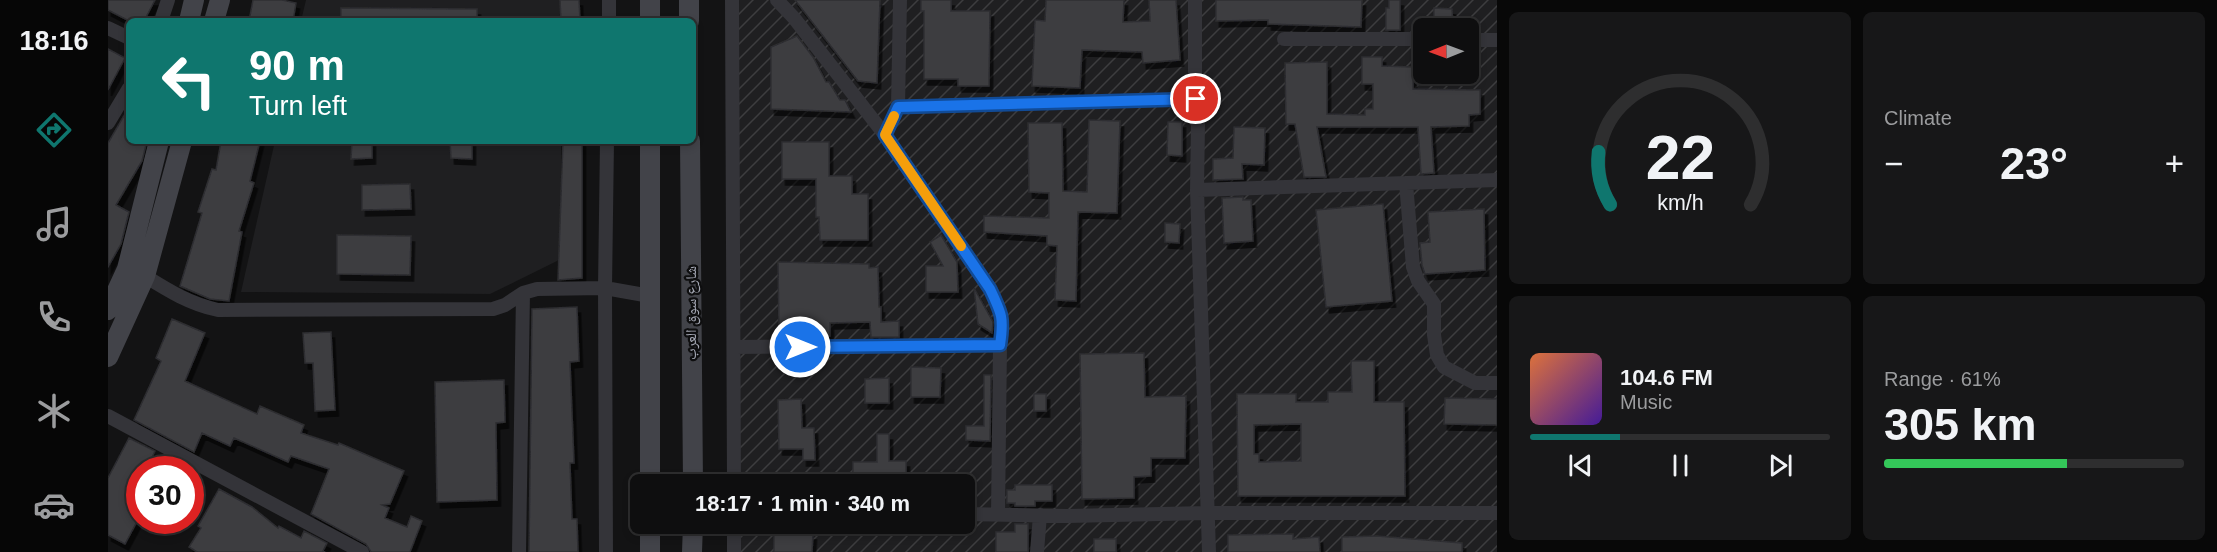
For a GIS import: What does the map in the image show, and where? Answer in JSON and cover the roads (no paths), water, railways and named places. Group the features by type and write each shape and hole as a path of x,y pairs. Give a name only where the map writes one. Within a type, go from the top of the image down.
{"main road":[{"path":"190,18 194,0"},
{"path":"215,18 220,0"},
{"path":"650,0 650,18"},
{"path":"689,0 689,18"},
{"path":"108,310 127,268 158,144"},
{"path":"108,357 145,276 181,144"},
{"path":"650,144 650,474"},
{"name":"شارع سوق العرب","path":"690,144 693,474"},
{"path":"650,534 650,552"},
{"path":"692,552 693,534"}],"street":[{"path":"162,18 168,0"},
{"path":"609,0 609,18"},
{"path":"732,0 734,474"},
{"path":"777,0 794,18 885,135 990,289 1002,315 998,514"},
{"path":"885,135 898,107 900,0"},
{"path":"1195,0 1197,190 1209,552"},
{"path":"108,28 126,37"},
{"path":"1284,39 1413,39"},
{"path":"1479,40 1497,40"},
{"path":"108,123 126,93"},
{"path":"898,107 1196,99"},
{"path":"606,552 607,144"},
{"path":"1197,190 1497,180"},
{"path":"1406,183 1413,267 1418,281 1434,304 1434,335 1437,354 1444,367 1475,383 1497,383"},
{"path":"145,276 197,306 218,310 493,309 505,305 523,293 537,289 605,288 650,296"},
{"path":"519,552 523,293"},
{"path":"734,348 1000,345"},
{"path":"108,416 362,552"},
{"path":"975,514 1497,513"},
{"path":"1037,552 1040,515"},
{"path":"734,534 734,552"}]}
